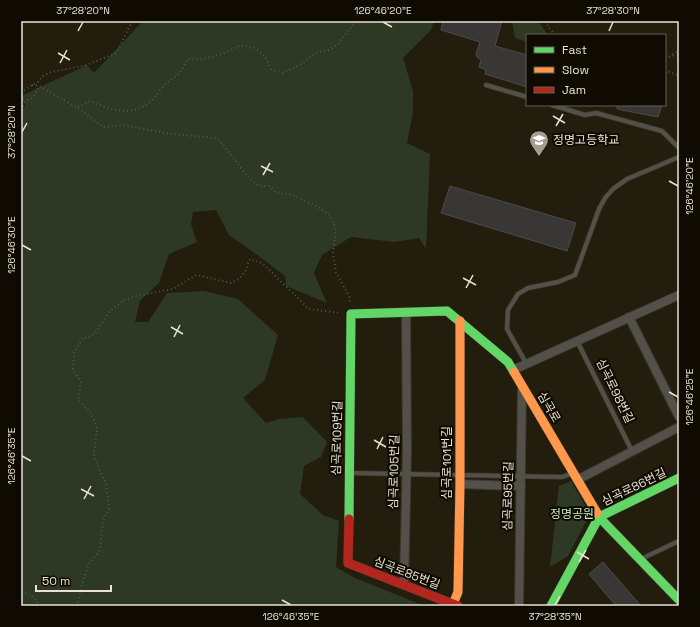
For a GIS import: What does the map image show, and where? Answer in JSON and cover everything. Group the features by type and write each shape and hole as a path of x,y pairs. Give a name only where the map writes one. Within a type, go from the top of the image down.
{"street":[{"path":"513,370 679,295"},
{"name":"심곡로","path":"351,314 447,311 508,362 599,517 679,600"},
{"name":"심곡로105번길","path":"404,585 406,312"},
{"name":"심곡로109번길","path":"348,563 351,314"},
{"path":"629,317 679,417"},
{"name":"심곡로101번길","path":"455,605 458,592 460,480 460,322"},
{"name":"심곡로95번길","path":"519,606 522,386"},
{"path":"575,476 632,451 679,427"},
{"name":"심곡로86번길","path":"599,517 679,478"},
{"path":"460,480 521,486"},
{"path":"551,606 599,517"},
{"name":"심곡로85번길","path":"348,563 455,605"}],"lane":[{"path":"486,85 526,97"},
{"path":"555,106 585,115 596,112 662,131 679,148"},
{"path":"526,364 507,329 508,310 518,294 528,288 558,282 575,276 599,209 613,189 627,179 679,157"},
{"name":"심곡로98번길","path":"577,341 632,451"},
{"path":"349,473 406,474 460,480 521,476 575,476"},
{"path":"640,559 679,541"}],"path":[{"path":"21,93 51,72 87,65 117,52 132,21"},
{"path":"78,108 90,101 108,109 125,112 135,111 150,102 162,88 181,71 187,59 198,60 226,53 241,45 254,48 265,56 271,69 283,73 305,62 311,56 329,50 337,45 353,25 360,21"},
{"path":"546,21 548,27 555,34"},
{"path":"666,57 679,50"},
{"path":"666,57 671,58 679,54"},
{"path":"666,70 679,76"},
{"path":"32,85 39,86 78,108 103,127 123,125 170,134 217,138 248,177 259,186 270,186 275,192 292,195 316,206 330,215 336,230 333,254 336,272 350,298 351,314 309,309 262,263 250,259 247,269 239,279 231,283 196,275 173,289 136,296 124,300 109,312 104,322 95,333 87,338 83,338 74,352 73,370 81,381 78,400 91,413 97,428 94,456 106,484 109,509 104,519 102,528 100,550 89,564 77,606"},
{"path":"21,110 26,101 33,98 39,86"},
{"path":"21,592 30,594 39,606"}],"green space":[{"path":"143,21 434,21 431,30 403,58 413,91 413,112 407,143 430,154 426,249 419,238 394,242 351,237 322,255 314,273 327,303 286,286 285,276 229,235 216,210 193,212 191,224 197,242 169,254 159,283 140,301 135,322 148,322 167,293 204,291 238,299 278,335 265,380 243,398 266,423 279,419 303,417 327,442 321,457 304,466 300,494 323,515 339,521 336,567 355,578 425,606 21,606 21,110 24,108 26,103 21,102 21,96 87,65 94,73"},
{"path":"512,21 538,21 547,34 526,34 526,42 515,38"},
{"name":"정명공원","path":"571,481 590,514 568,556 550,567 559,486"}],"building":[{"path":"443,21 502,21 495,46 526,55 526,87 485,74 486,70 479,67 481,60 476,54 480,42 441,30"},
{"path":"617,106 662,106 658,117 617,109"},
{"path":"450,186 576,223 567,251 441,213"},
{"path":"603,562 641,606 616,606 589,574"}],"traffic: fast":[{"path":"349,519 351,314 447,311 508,362 514,372"},
{"path":"599,517 679,478"},
{"path":"597,513 599,517 679,600"},
{"path":"551,606 599,517"}],"traffic: slow":[{"path":"453,604 458,592 460,484 460,321"},
{"path":"514,372 597,513"}],"traffic: jam":[{"path":"349,519 348,563 458,606"}],"place":[{"name":"정명고등학교","path":"539,157"}]}
